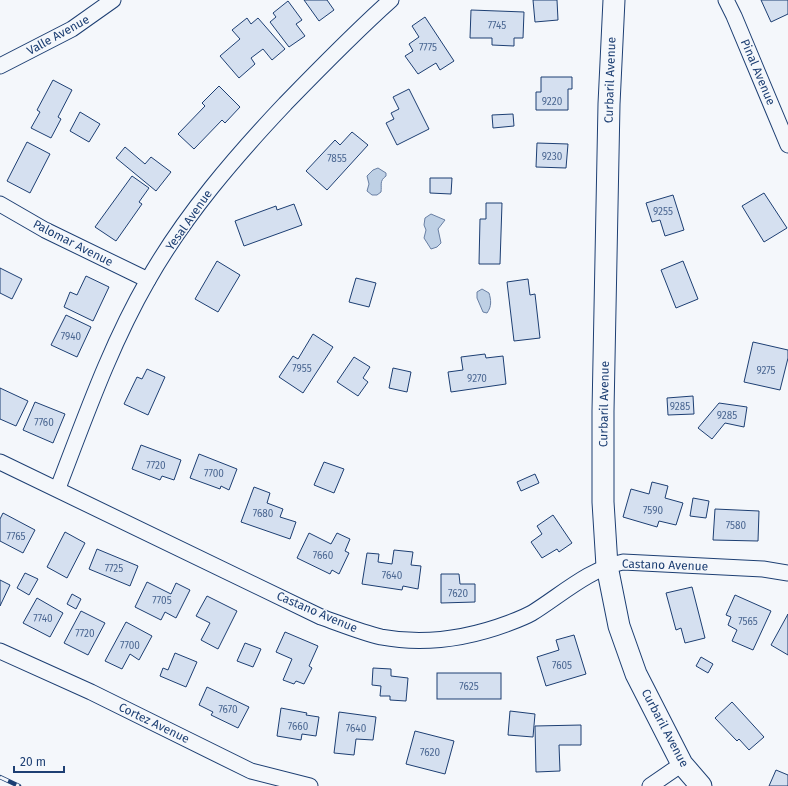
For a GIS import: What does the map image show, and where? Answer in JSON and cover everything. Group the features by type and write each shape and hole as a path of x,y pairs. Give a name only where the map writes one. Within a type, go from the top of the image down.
{"street":[{"name":"Valle Avenue","path":"0,66 72,30 113,0"},
{"name":"Yesal Avenue","path":"58,488 118,337 148,280 204,196 247,145 356,31 391,0"},
{"name":"Curbaril Avenue","path":"614,0 609,104 603,411 603,502 607,566 618,626 636,674 682,764 701,786"},
{"name":"Pinal Avenue","path":"726,0 788,145"},
{"name":"Palomar Avenue","path":"0,204 45,230 148,280"},
{"name":"Castano Avenue","path":"0,462 58,488 321,617 361,632 402,640 446,639 489,631 530,614 590,575 607,566 624,562 763,569 788,573"},
{"name":"Cortez Avenue","path":"0,651 91,692 251,771 310,786"},
{"path":"650,786 682,764"}],"water":[{"path":"378,168 386,173 386,176 382,181 381,192 377,195 372,195 367,191 369,184 367,176 373,170"},
{"path":"431,214 445,220 438,229 441,243 437,247 431,249 424,238 426,230 424,225 425,218"},
{"path":"482,289 489,293 491,303 487,313 483,312 477,298 477,292"}],"building":[{"path":"304,0 327,0 334,10 319,21"},
{"path":"533,0 557,0 558,20 535,22"},
{"path":"761,0 788,0 788,14 771,22"},
{"path":"288,1 302,20 296,24 305,36 289,47 270,22 276,17 273,13"},
{"path":"471,10 524,12 523,38 514,38 514,46 492,45 492,38 470,38"},
{"path":"425,17 454,61 440,70 436,63 418,74 405,56 413,51 409,44 419,37 412,26"},
{"path":"247,18 251,24 258,18 285,49 272,60 263,49 251,58 255,64 239,78 220,56 240,39 232,30"},
{"path":"541,77 572,77 572,89 568,89 568,110 536,110 536,92 541,92"},
{"path":"53,80 72,90 58,117 61,119 51,138 31,128 40,112 37,110"},
{"path":"219,86 240,107 225,123 222,120 194,149 178,134 205,106 202,103"},
{"path":"409,89 429,129 397,145 386,123 394,119 391,113 399,109 393,97"},
{"path":"80,112 100,124 89,142 70,131"},
{"path":"513,114 514,126 493,128 492,115"},
{"path":"352,132 368,145 327,190 306,171 335,140 340,145"},
{"path":"27,142 50,154 30,193 7,181"},
{"path":"537,143 568,144 566,168 536,167"},
{"path":"125,147 145,164 151,157 171,172 156,191 116,158"},
{"path":"132,176 149,188 139,202 142,204 116,241 95,227"},
{"path":"430,178 452,178 451,194 430,193"},
{"path":"764,193 787,228 764,242 742,206"},
{"path":"673,195 684,230 665,236 660,220 652,222 646,203"},
{"path":"486,203 502,203 500,264 479,264 480,219 486,219"},
{"path":"294,204 302,225 244,246 235,221 276,206 277,210"},
{"path":"217,261 240,275 218,312 195,299"},
{"path":"683,261 698,299 676,308 661,270"},
{"path":"0,268 22,279 12,299 0,293"},
{"path":"86,276 109,287 93,321 64,307 70,292 77,295"},
{"path":"356,278 376,283 369,307 349,302"},
{"path":"528,279 530,295 535,294 540,338 514,341 507,282"},
{"path":"66,315 91,327 77,357 51,345"},
{"path":"313,334 333,347 303,393 279,377 293,356 298,359"},
{"path":"753,342 788,350 788,358 780,390 744,382"},
{"path":"485,354 486,358 503,356 506,384 451,392 448,372 463,370 461,357"},
{"path":"354,357 370,367 363,378 368,382 358,396 337,382"},
{"path":"393,368 411,372 407,392 389,388"},
{"path":"147,369 165,377 148,415 124,404 137,377 142,379"},
{"path":"0,388 28,401 16,426 0,419"},
{"path":"693,396 694,414 668,415 667,398"},
{"path":"35,402 65,414 53,443 23,430"},
{"path":"719,403 747,407 744,427 725,423 712,439 698,428"},
{"path":"141,445 181,460 174,480 162,476 160,480 132,469"},
{"path":"199,454 237,469 229,490 221,486 220,489 190,478"},
{"path":"324,462 344,469 334,493 314,485"},
{"path":"535,474 539,483 521,491 517,482"},
{"path":"652,482 668,486 665,498 683,503 676,525 659,521 657,527 623,517 631,489 649,494"},
{"path":"254,487 270,493 267,503 283,509 280,517 296,522 290,539 241,522"},
{"path":"693,498 709,501 706,518 690,516"},
{"path":"715,509 759,511 758,541 713,540"},
{"path":"3,513 35,530 23,553 0,541 0,519"},
{"path":"553,515 572,543 559,552 557,549 542,558 531,542 542,534 537,526"},
{"path":"65,532 85,543 67,578 47,567"},
{"path":"309,533 331,544 337,533 350,539 345,551 349,553 339,574 332,570 330,574 297,558"},
{"path":"97,549 138,566 130,586 89,569"},
{"path":"394,550 413,552 411,565 421,566 418,589 403,586 402,590 362,584 367,553 379,554 378,562 392,564"},
{"path":"25,573 38,579 29,595 17,588"},
{"path":"441,574 459,574 460,584 475,584 475,602 441,603"},
{"path":"0,580 10,585 0,606"},
{"path":"147,582 171,594 176,583 190,590 176,618 165,612 161,620 135,607"},
{"path":"692,587 705,638 685,643 681,628 676,630 666,593"},
{"path":"72,594 81,599 76,609 67,604"},
{"path":"735,595 771,611 753,650 732,641 737,630 728,625 731,617 726,615"},
{"path":"207,596 237,611 218,649 201,640 210,623 196,616"},
{"path":"37,598 63,613 50,637 23,623"},
{"path":"81,611 105,623 88,655 64,643"},
{"path":"788,614 788,655 771,645"},
{"path":"126,622 152,636 139,660 130,654 122,669 105,661"},
{"path":"285,632 318,646 309,666 312,668 304,684 296,681 294,684 283,680 292,659 276,652"},
{"path":"574,635 586,674 546,686 537,657 559,650 556,640"},
{"path":"245,643 261,649 253,667 237,661"},
{"path":"175,653 197,662 186,687 160,676 163,668 168,670"},
{"path":"701,657 713,664 708,673 696,666"},
{"path":"373,668 391,669 391,676 408,678 406,701 390,700 390,696 380,696 381,686 372,685"},
{"path":"437,673 501,673 501,699 437,699"},
{"path":"207,687 249,707 238,728 211,715 213,712 199,705"},
{"path":"732,702 764,737 749,750 739,739 737,741 715,718"},
{"path":"281,708 319,717 316,736 302,734 301,740 277,736"},
{"path":"510,711 535,714 533,737 508,735"},
{"path":"339,712 376,717 373,740 356,739 354,755 334,753"},
{"path":"581,725 581,745 559,745 560,771 536,772 535,726"},
{"path":"415,731 454,741 445,774 406,764"},
{"path":"776,770 788,775 788,786 769,786"}],"railway":[{"path":"0,777 19,786"}]}
